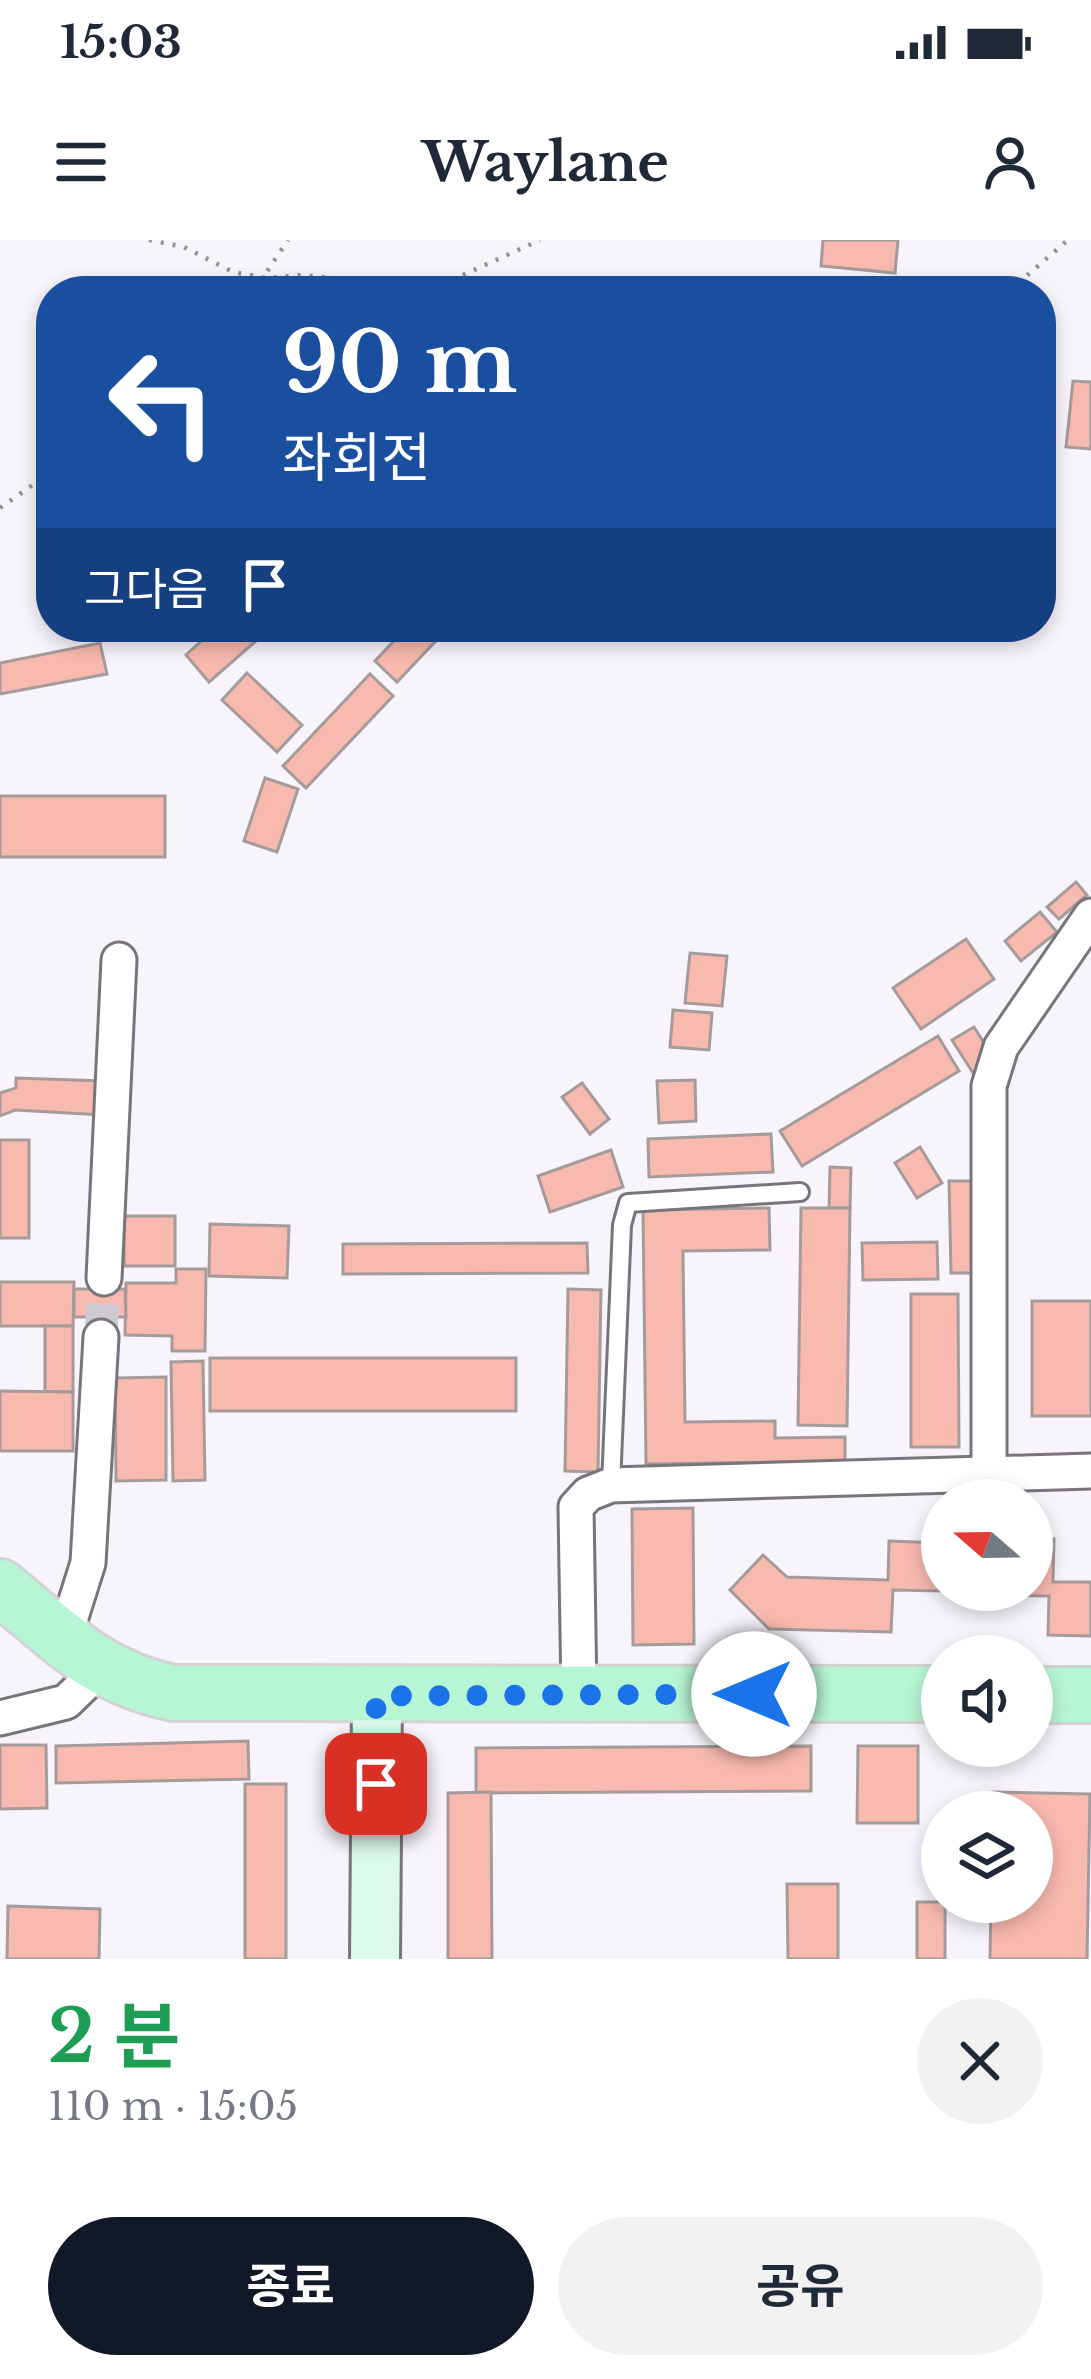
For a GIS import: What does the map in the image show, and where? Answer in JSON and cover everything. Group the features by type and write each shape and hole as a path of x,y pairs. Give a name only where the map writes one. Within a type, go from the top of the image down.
{"main road":[{"path":"0,1587 82,1654 128,1683 173,1693 921,1694"},
{"path":"1053,1695 1091,1695"},
{"path":"375,1959 376,1696"}],"street":[{"path":"989,1473 988,1086 1001,1047 1091,916"},
{"path":"104,1278 119,960"},
{"path":"0,1718 66,1702 82,1654 101,1337"},
{"path":"579,1695 576,1508 588,1494 611,1485 1091,1471"}],"lane":[{"path":"611,1485 622,1226 628,1203 800,1192"}],"path":[{"path":"149,240 184,247 233,272 256,276"},
{"path":"268,276 288,240"},
{"path":"462,276 540,240"},
{"path":"1026,276 1068,240"},
{"path":"0,508 36,483"}],"building":[{"path":"823,240 898,240 895,273 821,266"},
{"path":"1073,381 1091,382 1091,449 1066,447"},
{"path":"200,642 255,642 209,682 186,655"},
{"path":"393,642 435,642 397,682 375,661"},
{"path":"100,643 107,674 0,694 0,663"},
{"path":"247,673 302,725 277,752 222,700"},
{"path":"370,674 393,696 306,788 283,766"},
{"path":"265,778 298,789 277,852 244,841"},
{"path":"0,796 165,796 165,857 0,857"},
{"path":"1076,882 1087,895 1059,919 1047,907"},
{"path":"1040,912 1057,932 1021,961 1005,941"},
{"path":"966,939 994,979 921,1029 893,988"},
{"path":"690,953 727,956 722,1006 685,1003"},
{"path":"673,1010 712,1013 709,1050 670,1047"},
{"path":"974,1027 994,1059 973,1073 952,1040"},
{"path":"938,1036 959,1071 802,1166 780,1131"},
{"path":"16,1078 104,1081 102,1115 15,1110 0,1116 0,1093 16,1088"},
{"path":"695,1080 696,1121 659,1123 657,1081"},
{"path":"582,1083 609,1119 590,1134 562,1097"},
{"path":"771,1134 773,1172 649,1177 648,1139"},
{"path":"0,1140 29,1140 29,1238 0,1238"},
{"path":"920,1147 942,1183 917,1198 895,1163"},
{"path":"611,1150 623,1187 550,1212 538,1176"},
{"path":"830,1167 851,1168 850,1208 829,1208"},
{"path":"949,1181 977,1181 978,1273 951,1273"},
{"path":"769,1208 770,1250 683,1251 685,1422 775,1421 775,1438 845,1437 845,1461 646,1464 643,1210"},
{"path":"801,1208 850,1208 847,1426 798,1425"},
{"path":"124,1216 175,1216 175,1266 124,1266"},
{"path":"210,1224 289,1226 287,1278 209,1276"},
{"path":"937,1242 938,1279 863,1280 862,1243"},
{"path":"587,1243 588,1273 343,1274 343,1244"},
{"path":"176,1269 206,1269 205,1351 172,1351 172,1336 125,1335 126,1283 176,1283"},
{"path":"0,1282 74,1282 73,1326 0,1326"},
{"path":"74,1289 125,1289 126,1317 74,1317"},
{"path":"568,1289 601,1290 598,1472 565,1471"},
{"path":"911,1294 958,1294 959,1447 911,1447"},
{"path":"1032,1301 1091,1301 1091,1416 1032,1416"},
{"path":"45,1326 73,1326 73,1392 45,1392"},
{"path":"210,1358 516,1358 516,1411 210,1411"},
{"path":"203,1361 205,1480 173,1481 171,1362"},
{"path":"166,1377 166,1480 116,1481 115,1378"},
{"path":"0,1391 73,1392 73,1451 0,1451"},
{"path":"693,1508 694,1644 633,1645 632,1509"},
{"path":"889,1541 921,1542 921,1591 893,1590 891,1632 769,1629 730,1590 763,1555 787,1577 888,1580"},
{"path":"1053,1582 1091,1582 1091,1636 1048,1635"},
{"path":"248,1741 249,1779 56,1783 56,1746"},
{"path":"0,1745 46,1745 47,1808 0,1809"},
{"path":"811,1746 811,1791 476,1793 476,1748"},
{"path":"858,1746 918,1746 918,1823 857,1823"},
{"path":"245,1784 286,1784 286,1959 245,1959"},
{"path":"491,1792 492,1959 448,1959 448,1793"},
{"path":"1053,1793 1090,1794 1087,1959 990,1959 991,1923 1053,1923"},
{"path":"787,1884 838,1884 838,1959 788,1959"},
{"path":"917,1902 921,1902 921,1923 945,1923 945,1959 917,1959"},
{"path":"8,1906 100,1909 99,1959 7,1959"}],"tunnel":[{"path":"101,1337 104,1278"}],"route":[{"path":"376,1784 376,1696 754,1694"}]}
